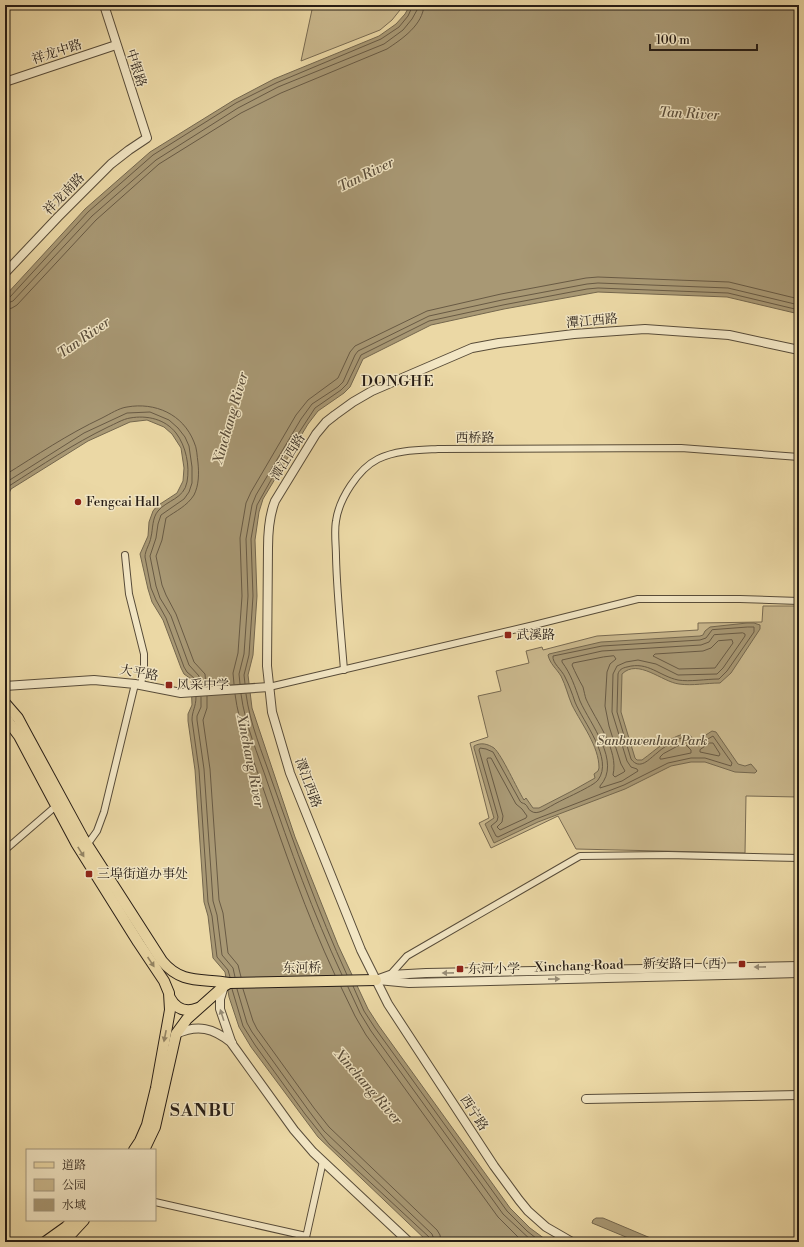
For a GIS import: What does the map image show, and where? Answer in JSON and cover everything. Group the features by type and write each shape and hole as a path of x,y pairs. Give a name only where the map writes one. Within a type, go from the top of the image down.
{"main road":[{"name":"东河桥","path":"5,703 18,718 87,845 169,970 178,976 189,980 214,981 226,984 376,980"},
{"path":"5,716 18,736 76,843 133,935 164,981 170,998 174,1004 185,1011 200,1007"},
{"path":"144,1149 154,1127 176,1034 182,1024 226,984"},
{"path":"135,1149 147,1125 156,1088 170,1010 170,998"},
{"path":"45,1242 72,1221"},
{"path":"59,1242 72,1233 83,1221"}],"street":[{"name":"中银路","path":"104,5 147,138"},
{"name":"祥龙中路","path":"5,82 116,45"},
{"name":"祥龙南路","path":"5,273 110,164 147,138"},
{"name":"潭江西路","path":"376,980 344,908 290,773 272,712 266,666 268,529 271,510 316,434 326,422 353,402 372,391 454,355 476,347 499,343 574,334 645,329 729,335 799,350"},
{"name":"西桥路","path":"344,670 336,569 336,521 340,507 349,489 360,475 376,460 384,456 408,451 438,449 681,448 799,457"},
{"path":"87,845 97,831 104,812 144,666 144,654 129,594 125,555"},
{"path":"269,687 638,599 740,599 799,601"},
{"name":"大平路","path":"5,686 94,680 138,684 181,693 269,687"},
{"path":"5,850 56,806"},
{"path":"390,975 407,956 580,856 799,858"},
{"name":"Xinchang Road","path":"376,980 390,975 799,966"},
{"name":"Xinchang Road","path":"376,980 416,983 799,973"},
{"name":"西宁路","path":"376,980 388,1004 494,1166 519,1200 528,1211 546,1227 572,1242"},
{"path":"226,984 220,999 220,1009 232,1044"},
{"path":"176,1034 187,1030 207,1029 221,1035 232,1044 294,1130 323,1161 409,1242"},
{"path":"586,1099 799,1095"},
{"path":"156,1202 306,1239 323,1161"}],"green space":[{"path":"313,5 404,5 392,20 380,30 301,61"},
{"name":"Sanbuwenhua Park","path":"763,606 799,606 799,797 746,796 745,853 576,849 558,816 491,848 479,823 489,818 470,743 488,737 478,696 501,691 496,671 529,663 526,651 542,647 543,650 597,636 698,630 698,623 762,622"}],"water":[{"path":"410,5 799,5 799,314 727,297 598,292 504,309 431,325 363,359 350,387 318,411 308,424 263,499 259,512 255,540 257,596 253,655 248,675 252,708 295,837 338,945 368,1009 510,1208 530,1228 549,1242 428,1242 318,1137 251,1047 239,1027 229,997 225,972 213,958 208,916 204,902 195,770 188,721 188,714 192,705 191,679 184,674 163,620 152,602 140,554 148,536 149,522 153,511 157,506 177,493 183,481 184,468 181,448 172,434 164,427 147,420 130,422 88,441 11,489 5,501 5,296 85,209 150,152 234,100 274,79 379,36 396,24 405,14"},
{"path":"747,623 760,625 760,629 731,673 720,683 689,685 679,684 643,670 628,670 622,674 621,712 635,758 637,760 642,760 661,745 677,736 683,734 690,735 695,742 712,731 716,732 738,764 745,766 751,764 757,771 755,773 735,772 705,762 691,762 671,766 625,789 538,822 494,843 485,824 494,818 474,746 484,744 494,748 524,800 526,798 533,808 539,808 595,778 594,774 599,768 593,744 572,705 561,676 550,661 549,654 601,642 700,636 703,635 710,627"},
{"path":"596,1218 603,1218 660,1242 638,1242 592,1223"}],"place":[{"name":"Fengcai Hall","path":"78,502"},
{"name":"武溪路","path":"508,635"},
{"name":"风采中学","path":"169,685"},
{"name":"三埠街道办事处","path":"89,874"},
{"name":"新安路口（西）","path":"742,964"},
{"name":"东河小学","path":"460,969"}],"district":[{"name":"DONGHE","path":"398,381"},
{"name":"SANBU","path":"203,1111"}],"water label":[{"name":"Tan River","path":"689,114"},
{"name":"Tan River","path":"366,175"},
{"name":"Tan River","path":"84,338"},
{"name":"Xinchang River","path":"231,418"},
{"name":"Xinchang River","path":"250,761"},
{"name":"Xinchang River","path":"368,1087"}]}
